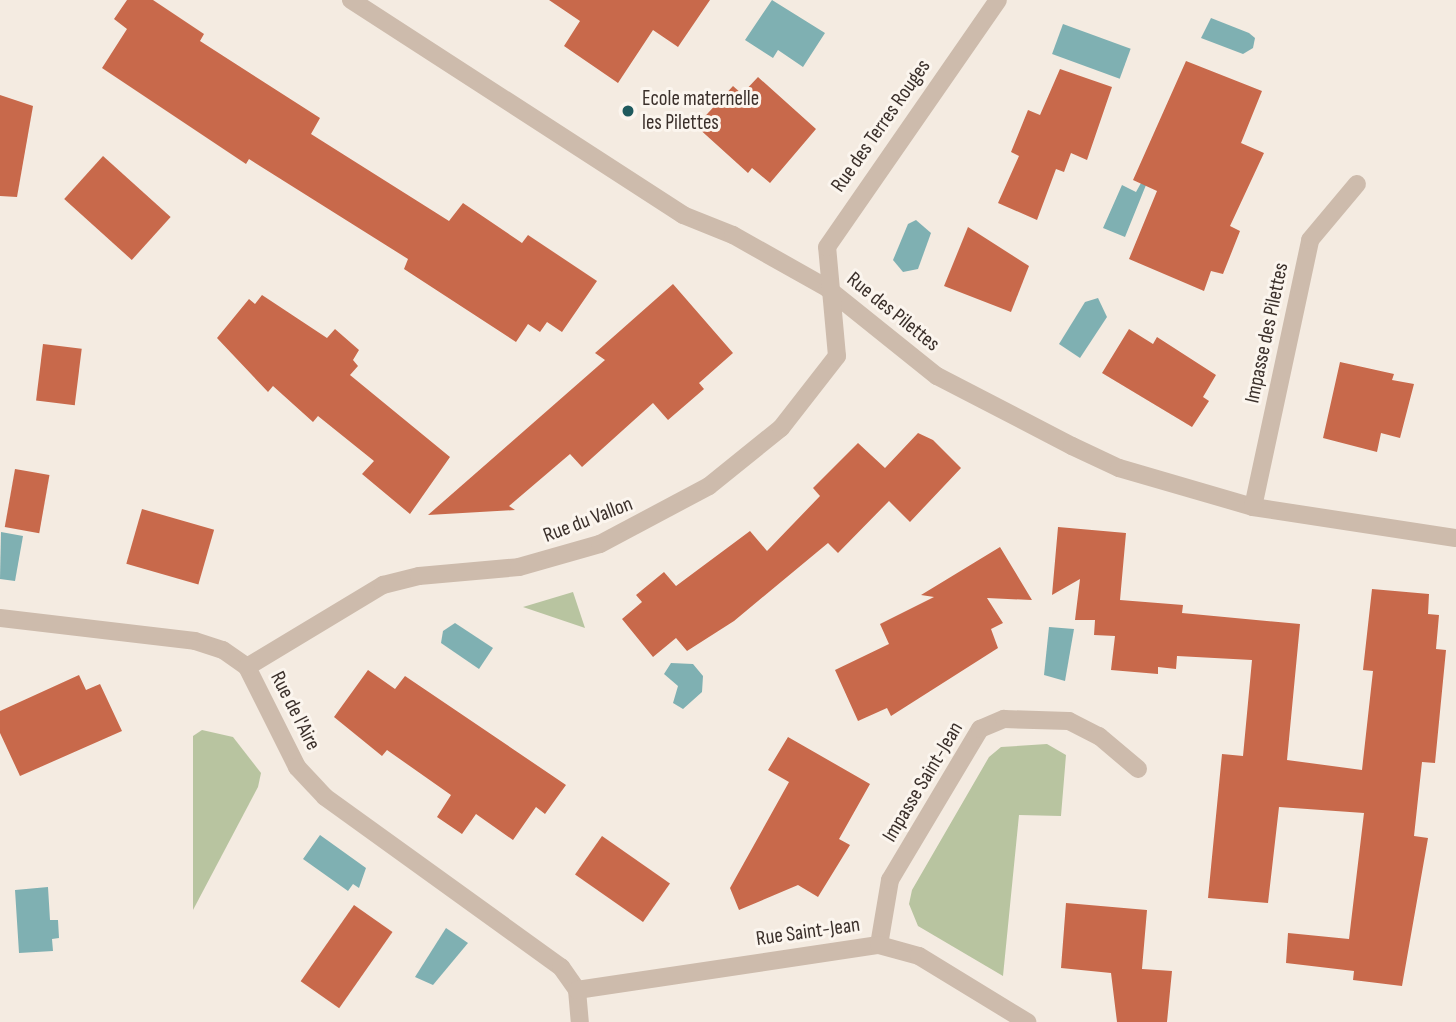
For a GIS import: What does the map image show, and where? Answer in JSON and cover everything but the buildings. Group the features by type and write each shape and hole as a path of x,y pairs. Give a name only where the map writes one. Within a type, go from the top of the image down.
{"street":[{"name":"Rue des Pilettes","path":"351,0 682,215 733,235 827,288 937,376 1072,446 1119,468 1253,508 1456,538"},
{"name":"Rue des Terres Rouges","path":"827,288 827,247 843,219 998,0"},
{"name":"Impasse des Pilettes","path":"1253,508 1310,240 1357,184"},
{"name":"Rue du Vallon","path":"247,667 383,585 563,557 646,523 709,486 781,428 836,356 827,288"},
{"name":"Rue de l'Aire","path":"0,618 195,641 223,650 247,667 297,767 325,797 537,946 577,990"},
{"name":"Impasse Saint-Jean","path":"878,945 890,880 980,729 1004,719 1069,721 1099,736 1138,769"},
{"name":"Rue Saint-Jean","path":"577,990 878,945 919,956 1027,1022"},
{"path":"577,990 580,1022"}],"green space":[{"path":"573,592 585,628 523,607"},
{"path":"202,730 233,737 261,773 258,787 193,910 193,736"},
{"path":"1047,744 1066,755 1061,816 1019,815 1003,976 918,926 909,904 912,890 989,757 1001,747"}],"water":[{"path":"772,0 825,33 803,67 778,50 773,58 745,40"},
{"path":"1211,18 1249,33 1255,38 1253,48 1243,54 1201,38"},
{"path":"1063,24 1131,49 1120,79 1052,54"},
{"path":"1141,183 1146,185 1125,237 1103,228 1122,185 1136,192"},
{"path":"916,220 931,233 918,269 903,272 893,260 908,224"},
{"path":"1098,298 1107,317 1080,358 1059,344 1085,302"},
{"path":"1,532 23,536 15,581 0,579"},
{"path":"455,623 493,648 479,669 441,643 443,631"},
{"path":"1049,627 1074,629 1065,681 1044,675"},
{"path":"671,663 693,664 703,676 702,692 683,709 673,703 678,686 664,674"},
{"path":"320,835 366,868 359,888 353,884 348,891 303,859"},
{"path":"48,887 50,920 58,920 59,938 52,939 53,951 19,953 15,890"},
{"path":"446,928 468,943 433,985 415,977"}],"place":[{"name":"Ecole maternelle les Pilettes","path":"628,111"}]}
